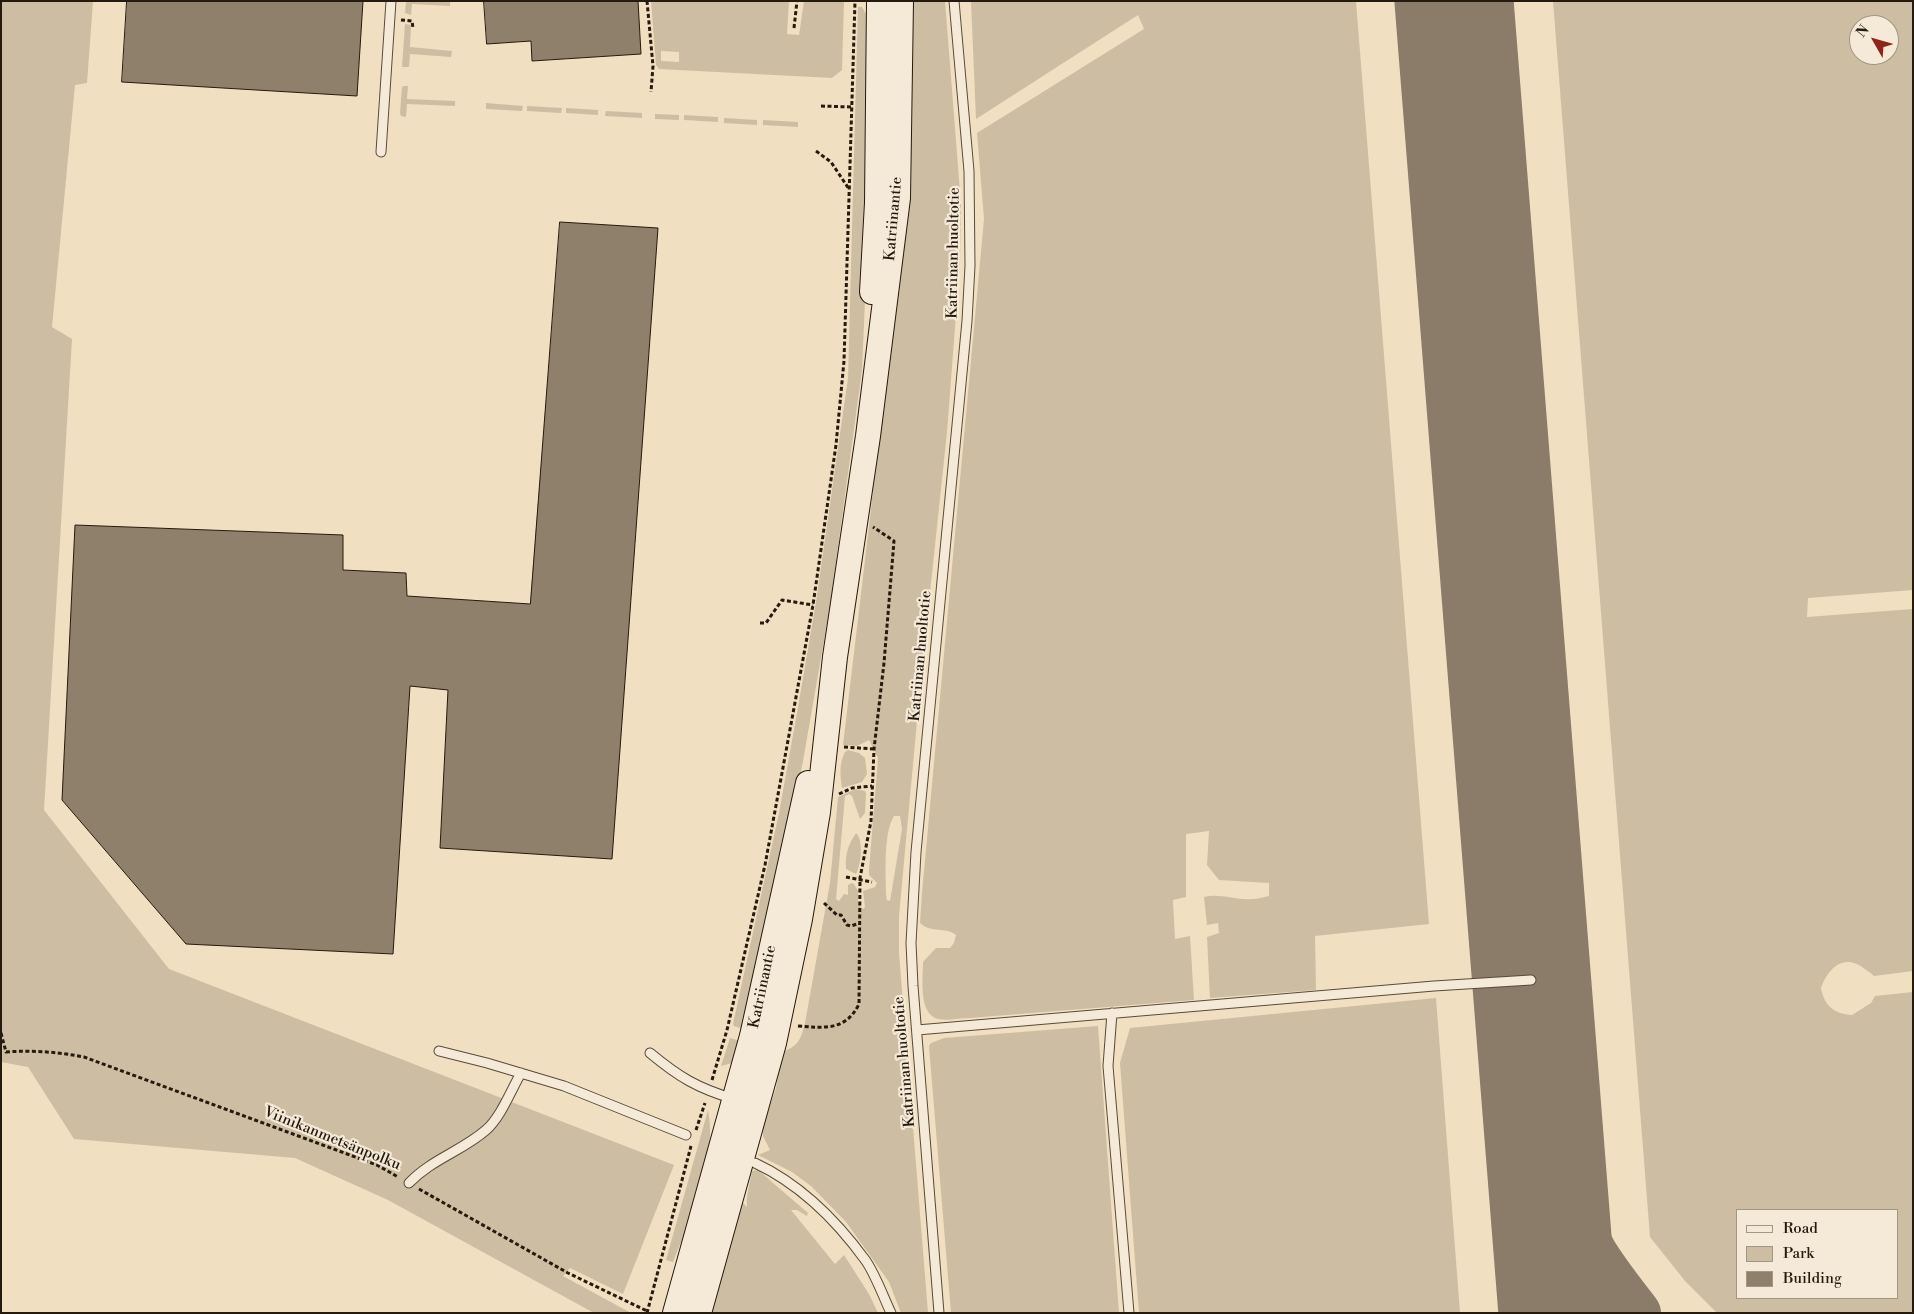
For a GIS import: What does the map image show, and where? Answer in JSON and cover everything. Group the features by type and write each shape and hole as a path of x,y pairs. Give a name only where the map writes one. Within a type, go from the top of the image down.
{"main road":[{"name":"Katriinantie","path":"868,436 872,278 877,203 879,1"},
{"name":"Katriinantie","path":"675,1313 747,1102 774,1043 802,909 818,812 835,657 868,436 898,198 901,1"},
{"name":"Katriinantie","path":"698,1313 747,1102"}],"lane":[{"path":"381,152 391,1"},
{"name":"Katriinan huoltotie","path":"939,1313 911,943 912,898 967,321 970,266 969,171 954,1"},
{"path":"917,1030 1434,986 1532,980"},
{"path":"1112,1013 1108,1066 1129,1313"},
{"path":"438,1051 564,1086 690,1137"},
{"path":"650,1053 677,1075 709,1091 747,1102"},
{"path":"409,1183 432,1163 463,1146 488,1129 497,1117 521,1073"},
{"path":"755,1163 787,1180 832,1220 867,1262 891,1313"}],"path":[{"path":"647,1 653,66 651,92"},
{"path":"794,28 797,1"},
{"path":"696,1131 727,1030 765,865 813,605 836,446 844,362 855,1"},
{"path":"821,106 852,107"},
{"path":"816,151 831,162 850,190"},
{"path":"797,1026 831,1028 854,1015 859,1004 860,878 871,821 874,749 884,663 894,541 869,523"},
{"path":"760,623 766,623 782,600 813,605"},
{"path":"839,746 874,749"},
{"path":"834,796 852,788 872,786"},
{"path":"846,876 872,882"},
{"path":"823,903 841,915 847,925 851,926 860,923"},
{"name":"Viinikanmetsänpolku","path":"1,1033 6,1052 30,1050 84,1056 377,1166 568,1273 647,1312"},
{"path":"647,1312 690,1137"}],"green space":[{"path":"1,1 93,1 87,83 75,85 52,327 72,339 44,810 169,969 674,1165 623,1294 570,1268 563,1276 631,1313 594,1313 388,1200 295,1158 74,1139 28,1067 1,1062"},
{"path":"406,1 450,1 450,6 412,4 411,15 405,13"},
{"path":"651,1 789,1 787,34 799,35 804,1 844,1 842,70 832,78 659,69 656,65","holes":["661,51 679,52 679,62 661,61"]},
{"path":"912,1 945,1 961,205 960,263 947,432 921,678 899,916 899,953 928,1313 901,1313 889,1282 846,1222 811,1186 792,1172 758,1155 770,1150 763,1136 763,1126 776,1088 781,1055 797,1043 805,1023 830,883 838,797 856,789 866,793 865,813 860,819 852,796 849,794 845,796 836,899 839,901 844,894 848,895 848,885 852,883 858,891 858,904 863,909 865,907 863,891 875,887 877,883 869,875 869,870 878,758 869,740 857,746 843,745 870,518 903,196","holes":["894,816 900,816 902,829 890,901 887,900 886,895 888,833"]},
{"path":"971,1 1356,1 1429,924 1315,936 1316,990 1210,998 1207,937 1219,933 1218,923 1207,925 1204,897 1216,896 1247,899 1269,896 1269,883 1219,880 1207,865 1209,831 1186,834 1186,897 1173,900 1175,939 1190,936 1194,1000 945,1020 932,1016 924,1003 922,986 923,962 936,948 950,948 954,943 956,935 952,932 929,928 920,923 984,219 977,133 1144,29 1138,15 976,119"},
{"path":"1553,1 1913,1 1913,590 1808,598 1807,617 1913,609 1913,971 1874,976 1857,964 1844,962 1834,967 1826,977 1821,988 1825,1000 1831,1008 1840,1013 1852,1015 1871,1003 1875,996 1913,992 1913,1313 1717,1313 1685,1281 1650,1237"},
{"path":"858,7 862,7 866,14 869,82 867,255 862,370 830,606 803,761 785,850 743,1029 733,1024 779,813 797,713 816,602 848,378"},
{"path":"405,24 411,25 410,47 452,51 451,57 410,54 409,67 402,67"},
{"path":"408,86 407,99 455,101 455,106 407,104 406,117 401,116 402,87"},
{"path":"486,103 523,106 522,111 486,109"},
{"path":"527,106 562,108 561,113 527,111"},
{"path":"566,108 598,110 598,115 566,113"},
{"path":"606,111 642,113 642,118 605,116"},
{"path":"655,114 679,115 679,120 655,119"},
{"path":"684,115 718,117 718,122 684,120"},
{"path":"724,118 757,120 757,125 724,123"},
{"path":"763,120 798,122 798,127 763,125"},
{"path":"848,750 859,753 865,758 867,774 862,782 842,788 841,765 843,756"},
{"path":"856,833 859,836 861,853 856,874 846,869 846,859"},
{"path":"1436,998 1460,1313 1139,1313 1120,1063 1130,1028"},
{"path":"1098,1026 1119,1313 951,1313 929,1046 931,1043 944,1038"},
{"path":"730,1038 740,1041 736,1057 732,1063 721,1066"},
{"path":"708,1110 710,1129 706,1168 695,1207 673,1262 666,1260"},
{"path":"758,1170 808,1213 807,1216 797,1210 791,1210 835,1264 844,1255 869,1294 878,1313 709,1313 742,1202 747,1207 752,1171"}],"building":[{"path":"127,1 363,1 357,96 122,82"},
{"path":"484,1 638,1 641,54 532,61 531,41 487,44"},
{"path":"560,222 658,228 612,859 440,848 448,690 410,686 393,954 186,944 62,800 75,525 343,535 343,570 406,573 407,596 530,604"}],"taxiway":[{"path":"1541,1096 1555,1157 1575,1217 1599,1262 1637,1313"}],"runway":[{"path":"1454,1 1558,1313"}]}
